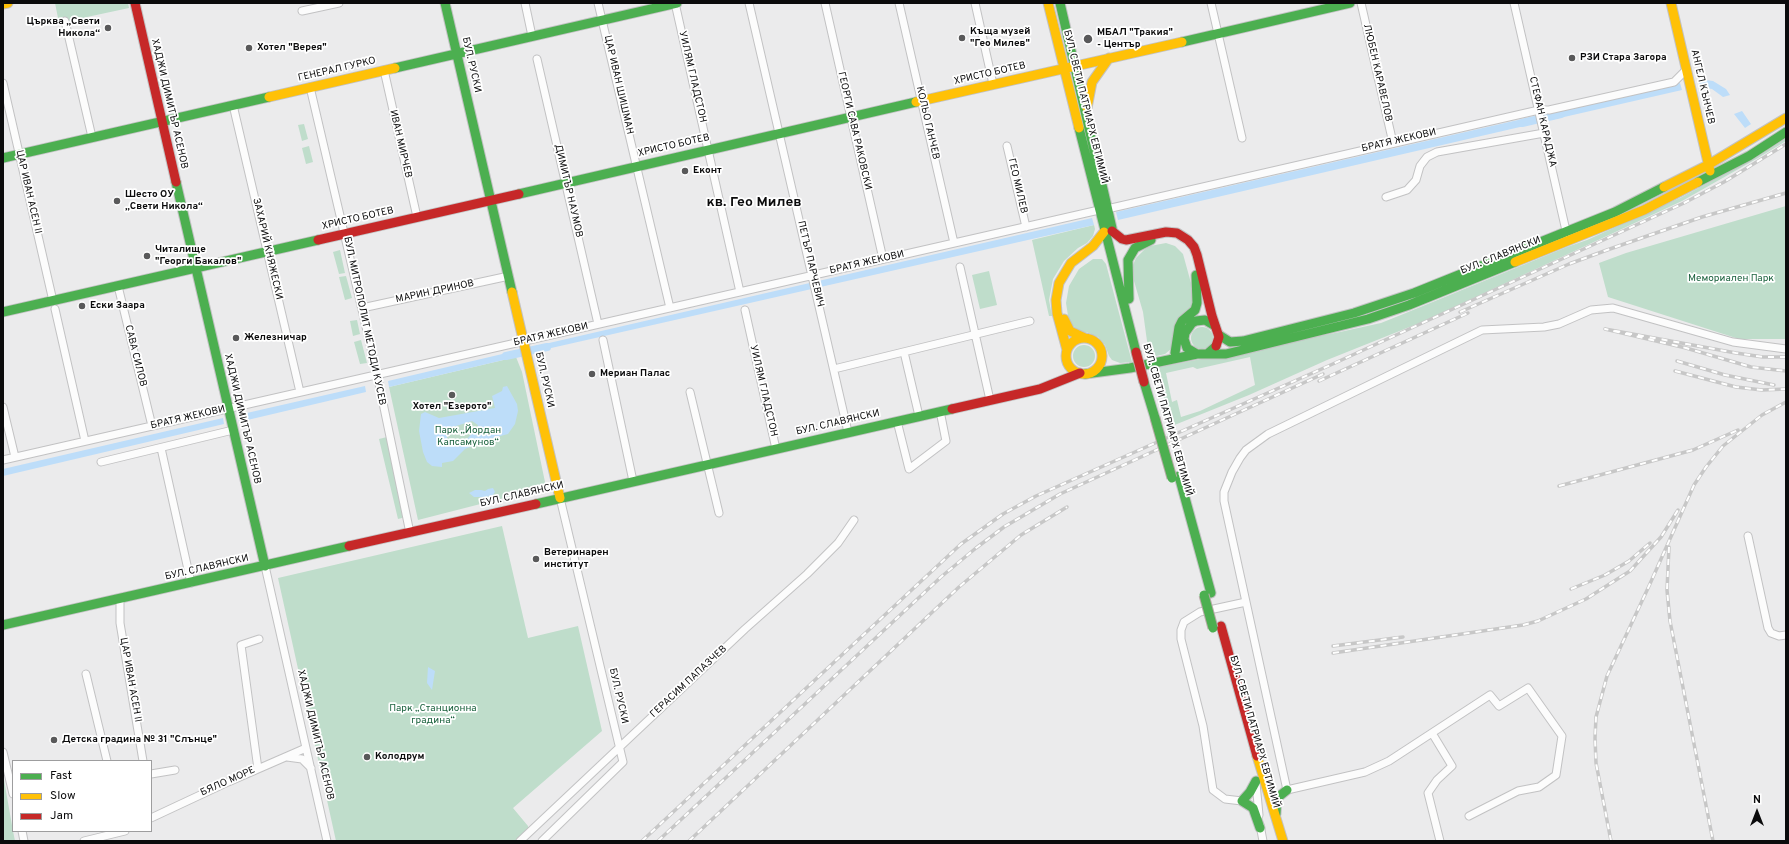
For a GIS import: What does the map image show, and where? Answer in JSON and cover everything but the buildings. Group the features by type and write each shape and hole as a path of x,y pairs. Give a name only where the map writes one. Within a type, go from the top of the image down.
{"main road":[{"path":"3,4 8,3"},
{"name":"ХАДЖИ ДИМИТЪР АСЕНОВ","path":"135,3 265,566"},
{"name":"БУЛ. РУСКИ","path":"446,3 560,498"},
{"name":"ГЕНЕРАЛ ГУРКО","path":"3,158 676,3"},
{"name":"БУЛ. СВЕТИ ПАТРИАРХ ЕВТИМИЙ","path":"1048,3 1063,68 1129,299 1140,351"},
{"name":"БУЛ. СВЕТИ ПАТРИАРХ ЕВТИМИЙ","path":"1060,3 1086,115 1104,213"},
{"name":"ХРИСТО БОТЕВ","path":"3,312 54,305 118,286 268,251 1350,3"},
{"name":"АНГЕЛ КЪНЧЕВ","path":"1671,3 1711,176"},
{"path":"1086,115 1092,82 1109,58"},
{"name":"БУЛ. СЛАВЯНСКИ","path":"1219,335 1230,342 1240,342 1354,313 1414,293 1615,212 1708,165 1786,118"},
{"name":"БУЛ. СЛАВЯНСКИ","path":"1207,354 1230,354 1319,333 1409,305 1644,210 1749,156 1786,132"},
{"path":"1112,260 1099,254 1082,261 1068,278 1063,296 1062,311 1066,324 1074,335 1092,340 1098,345 1102,358 1096,369 1082,373 1071,368 1057,313 1056,300 1059,283 1071,263 1093,246 1108,229 1126,240 1166,232 1177,233 1188,240 1194,247 1197,255 1215,326 1219,335 1219,342 1216,348 1207,354 1197,354 1187,348 1184,336 1187,328 1201,314 1204,305 1203,295 1190,250 1183,243 1174,239 1163,237 1141,244 1133,251 1128,260 1129,299"},
{"name":"БУЛ. СВЕТИ ПАТРИАРХ ЕВТИМИЙ","path":"1108,229 1112,260 1140,351 1217,627 1259,780 1274,841"},
{"path":"1175,353 1179,327 1182,322 1195,310 1197,303 1194,262"},
{"path":"1192,323 1205,320 1215,326"},
{"name":"БУЛ. СЛАВЯНСКИ","path":"1166,360 1175,353 1184,336"},
{"path":"1046,387 1059,374 1074,341 1085,338"},
{"name":"БУЛ. СЛАВЯНСКИ","path":"3,625 1046,387 1082,373 1094,374 1197,354"},
{"path":"1102,358 1111,365 1124,369"},
{"path":"1260,828 1253,808 1242,801 1259,780 1276,789 1287,790"},
{"name":"БУЛ. СВЕТИ ПАТРИАРХ ЕВТИМИЙ","path":"1259,780 1278,823 1283,841"},
{"path":"1278,823 1276,809 1277,798 1287,790"}],"street":[{"path":"302,11 338,3"},
{"path":"524,3 532,36"},
{"name":"ЦАР ИВАН ШИШМАН","path":"598,3 670,308"},
{"name":"УИЛЯМ ГЛАДСТОН","path":"676,3 740,292"},
{"name":"ПЕТЪР ПАРЧЕВИЧ","path":"749,3 848,432"},
{"name":"ГЕОРГИ САВА РАКОВСКИ","path":"825,3 883,259"},
{"name":"КОЛЬО ГАНЧЕВ","path":"899,3 954,243"},
{"path":"975,3 993,84"},
{"path":"1211,3 1242,138"},
{"name":"ЛЮБЕН КАРАВЕЛОВ","path":"1361,3 1393,143"},
{"name":"СТЕФАН КАРАДЖА","path":"1514,3 1540,112 1568,241"},
{"path":"66,21 92,137"},
{"name":"ДИМИТЪР НАУМОВ","path":"537,59 598,324"},
{"name":"ИВАН МИРЧЕВ","path":"384,70 417,217"},
{"name":"БРАТЯ ЖЕКОВИ","path":"3,460 740,292 813,278 883,259 954,243 1026,227 1104,213 1393,143 1674,82 1686,70"},
{"name":"ЦАР ИВАН АСЕН II","path":"3,84 85,441"},
{"name":"БУЛ. МИТРОПОЛИТ МЕТОДИ КУСЕВ","path":"310,87 377,374 410,533"},
{"name":"ЗАХАРИЙ КНЯЖЕСКИ","path":"233,105 300,392"},
{"path":"1386,197 1406,190 1412,186 1416,180 1420,166 1427,158 1437,152 1544,133"},
{"name":"ГЕО МИЛЕВ","path":"1007,146 1026,227"},
{"path":"960,267 990,400"},
{"name":"МАРИН ДРИНОВ","path":"362,308 509,276"},
{"name":"САВА СИЛОВ","path":"118,286 152,426"},
{"path":"1469,816 1518,790 1539,787 1556,775 1562,736 1528,688 1499,706 1490,695 1389,761 1365,772 1287,790 1224,501 1224,492 1232,472 1246,450 1268,434 1482,330 1544,327 1558,324 1591,310 1614,308 1733,342 1786,349"},
{"name":"УИЛЯМ ГЛАДСТОН","path":"744,310 776,448"},
{"path":"834,369 1030,321"},
{"path":"603,340 633,481"},
{"path":"904,352 919,416"},
{"path":"690,392 719,513"},
{"path":"3,407 14,457"},
{"path":"897,421 909,469 946,441 940,411"},
{"path":"101,462 234,430"},
{"path":"161,448 191,583"},
{"name":"БУЛ. РУСКИ","path":"542,841 623,762 560,498"},
{"name":"ГЕРАСИМ ПАПАЗЧЕВ","path":"520,841 745,629 807,574 838,543 854,520"},
{"path":"1748,536 1768,628 1771,633 1779,636 1786,635"},
{"name":"ХАДЖИ ДИМИТЪР АСЕНОВ","path":"265,566 328,841"},
{"name":"ЦАР ИВАН АСЕН II","path":"120,599 120,623 143,760"},
{"path":"1242,801 1225,799 1213,790 1203,726 1181,638 1181,630 1184,622 1200,612 1246,602"},
{"path":"258,769 241,645 259,639"},
{"path":"86,674 107,760"},
{"path":"1432,733 1452,766 1437,780 1428,793 1440,841"},
{"name":"БЯЛО МОРЕ","path":"152,818 306,748"},
{"path":"3,752 12,790"},
{"path":"285,757 298,758 304,761 311,768"},
{"path":"152,774 175,770"},
{"path":"1259,780 1260,828 1263,841"},
{"path":"84,841 121,832"}],"green space":[{"path":"55,3 128,3 129,8 59,23"},
{"path":"304,124 308,139 302,141 298,125"},
{"path":"1786,138 1786,141 1758,158 1682,201 1422,322 1327,360 1249,395 1172,426 1155,368 1381,323 1587,240 1680,198 1757,157","holes":["1250,357 1255,385 1200,411 1181,417 1177,400 1172,402 1166,373 1193,367 1197,369"]},
{"path":"309,146 313,162 306,164 302,148"},
{"name":"Мемориален Парк","path":"1786,206 1786,339 1739,339 1608,297 1599,263 1626,253"},
{"path":"1094,225 1095,229 1093,236 1087,243 1078,248 1064,261 1053,279 1049,300 1052,316 1049,316 1032,240"},
{"path":"1166,243 1175,246 1183,254 1194,294 1193,303 1171,349 1165,354 1152,357 1147,341 1143,312 1132,274 1133,265 1136,258 1150,246"},
{"path":"340,250 345,273 339,274 333,252"},
{"path":"1093,259 1102,259 1106,264 1132,362 1120,363 1112,360 1105,345 1098,337 1079,331 1069,322 1066,303 1069,286 1079,269"},
{"path":"989,271 997,305 980,309 972,275"},
{"path":"346,276 352,298 345,300 339,277"},
{"path":"357,320 360,334 353,336 350,321"},
{"path":"1202,327 1210,330 1213,338 1210,346 1202,349 1194,346 1191,338 1194,330"},
{"path":"361,340 367,363 360,364 354,342"},
{"path":"1080,345 1088,345 1095,352 1095,360 1088,367 1080,367 1073,360 1073,352"},
{"name":"Парк „Йордан Капсамунов“","path":"516,357 522,372 545,482 543,488 418,520 389,387"},
{"path":"387,437 406,517 398,519 379,439"},
{"name":"Парк „Станционна градина“","path":"502,526 528,638 578,626 602,731 513,808 528,826 528,829 515,841 336,841 278,578"},
{"path":"3,774 12,832 15,841 3,841"}],"water":[{"path":"1698,79 1713,81 1726,89 1730,95 1723,97 1712,89 1700,87"},
{"path":"1680,83 1682,90 1551,120 1550,113"},
{"path":"1742,111 1751,124 1745,128 1734,114"},
{"path":"1531,117 1533,124 1118,220 1116,212"},
{"path":"1092,218 1094,225 538,351 536,346"},
{"path":"515,351 516,357 389,387 388,381"},
{"path":"365,386 366,392 239,422 238,415"},
{"path":"507,386 517,404 518,411 515,424 508,434 489,439 465,449 453,461 442,463 442,467 432,466 427,462 423,452 419,431 421,414 425,412 439,418 495,408 492,396 502,391 503,387","holes":["472,421 478,425 477,429 468,438 457,442 447,440 447,434 452,431 453,427"]},
{"path":"223,418 224,424 3,476 3,469"},
{"path":"493,488 495,492 492,496 474,497 469,493 475,490 485,491"},
{"path":"428,667 435,671 432,690 427,683"}],"waterway":[{"path":"1522,123 1561,114"},
{"path":"506,356 547,347"}],"railway":[{"path":"642,841 961,544 1003,514 1036,496 1335,363 1684,203 1724,182 1786,144"},
{"path":"1460,312 1569,264 1607,250 1702,217 1786,193"},
{"path":"1319,381 1468,313"},
{"path":"1786,357 1763,357 1736,353 1605,329 1686,348 1751,367 1786,371"},
{"path":"1677,361 1725,375 1774,385"},
{"path":"1675,371 1736,387 1762,390 1786,389"},
{"path":"658,841 941,577 1004,527 1060,494 1323,374"},
{"path":"1611,841 1596,763 1595,738 1596,717 1607,676 1694,485 1723,446 1762,415 1786,402"},
{"path":"1559,486 1693,450 1738,430"},
{"path":"689,841 959,587 1021,535 1067,507"},
{"path":"1333,653 1523,625 1538,621 1586,599 1630,571 1661,537 1678,510"},
{"path":"1571,589 1605,575 1629,561 1650,543"},
{"path":"1669,547 1667,590 1670,621 1713,841"},
{"path":"1333,646 1403,637"}],"traffic: fast":[{"path":"445,3 512,292"},
{"path":"395,68 677,3"},
{"path":"1060,3 1112,228"},
{"path":"1182,42 1350,3"},
{"path":"3,158 269,97"},
{"path":"519,194 916,102"},
{"path":"1079,128 1136,352"},
{"path":"1698,182 1749,156 1786,132"},
{"path":"176,182 265,566"},
{"path":"1219,335 1230,342 1243,341 1354,313 1414,293 1615,212 1664,187"},
{"path":"3,312 318,240"},
{"path":"1129,299 1128,260 1135,248 1151,240"},
{"path":"1207,354 1226,354 1368,319 1409,305 1515,262"},
{"path":"1175,353 1179,327 1182,321 1195,310 1197,303 1196,275"},
{"path":"1215,326 1205,320 1196,321 1192,323 1185,333 1184,339 1187,348 1197,354 1207,354 1216,346"},
{"path":"1085,374 1130,368 1197,354"},
{"path":"1144,382 1155,418"},
{"path":"536,504 952,409"},
{"path":"1155,418 1172,478"},
{"path":"1179,476 1211,593"},
{"path":"3,625 349,546"},
{"path":"1204,595 1213,628"},
{"path":"1256,781 1250,792 1242,801 1253,808 1260,828"},
{"path":"1276,814 1277,798 1287,790"}],"traffic: slow":[{"path":"3,4 8,3"},
{"path":"1048,3 1079,128"},
{"path":"1671,3 1710,171"},
{"path":"916,102 1182,42"},
{"path":"1087,108 1092,82 1109,58"},
{"path":"269,97 395,68"},
{"path":"1664,187 1708,165 1786,118"},
{"path":"1515,262 1644,210 1698,182"},
{"path":"1067,350 1057,313 1056,300 1059,283 1071,263 1093,246 1104,232"},
{"path":"512,292 560,498"},
{"path":"1064,319 1070,331 1085,338"},
{"path":"1084,338 1094,341 1099,346 1102,356 1099,366 1094,371 1084,374 1074,371 1069,366 1066,356 1069,346 1074,341 1084,338"},
{"path":"1257,756 1283,841"}],"traffic: jam":[{"path":"135,3 176,182"},
{"path":"318,240 519,194"},
{"path":"1112,231 1122,239 1126,240 1166,232 1177,233 1188,240 1194,247 1197,255 1212,316 1219,337 1216,346"},
{"path":"1136,352 1144,382"},
{"path":"952,409 1040,389 1080,373"},
{"path":"349,546 536,504"},
{"path":"1221,626 1257,756"}],"place":[{"name":"Църква „Свети Никола“","path":"108,28"},
{"name":"Къща музей \"Гео Милев\"","path":"962,38"},
{"name":"МБАЛ \"Тракия\" - Център","path":"1088,39"},
{"name":"Хотел \"Верея\"","path":"249,48"},
{"name":"РЗИ Стара Загора","path":"1572,58"},
{"name":"Еконт","path":"685,171"},
{"name":"Шесто ОУ „Свети Никола“","path":"117,201"},
{"name":"Читалище \"Георги Бакалов\"","path":"147,256"},
{"name":"Ески Заара","path":"82,306"},
{"name":"Железничар","path":"236,338"},
{"name":"Мериан Палас","path":"592,374"},
{"name":"Хотел \"Езерото\"","path":"452,395"},
{"name":"Ветеринарен институт","path":"536,559"},
{"name":"Детска градина № 31 \"Слънце\"","path":"54,740"},
{"name":"Колодрум","path":"367,757"}],"district":[{"name":"кв. Гео Милев","path":"754,203"}]}
